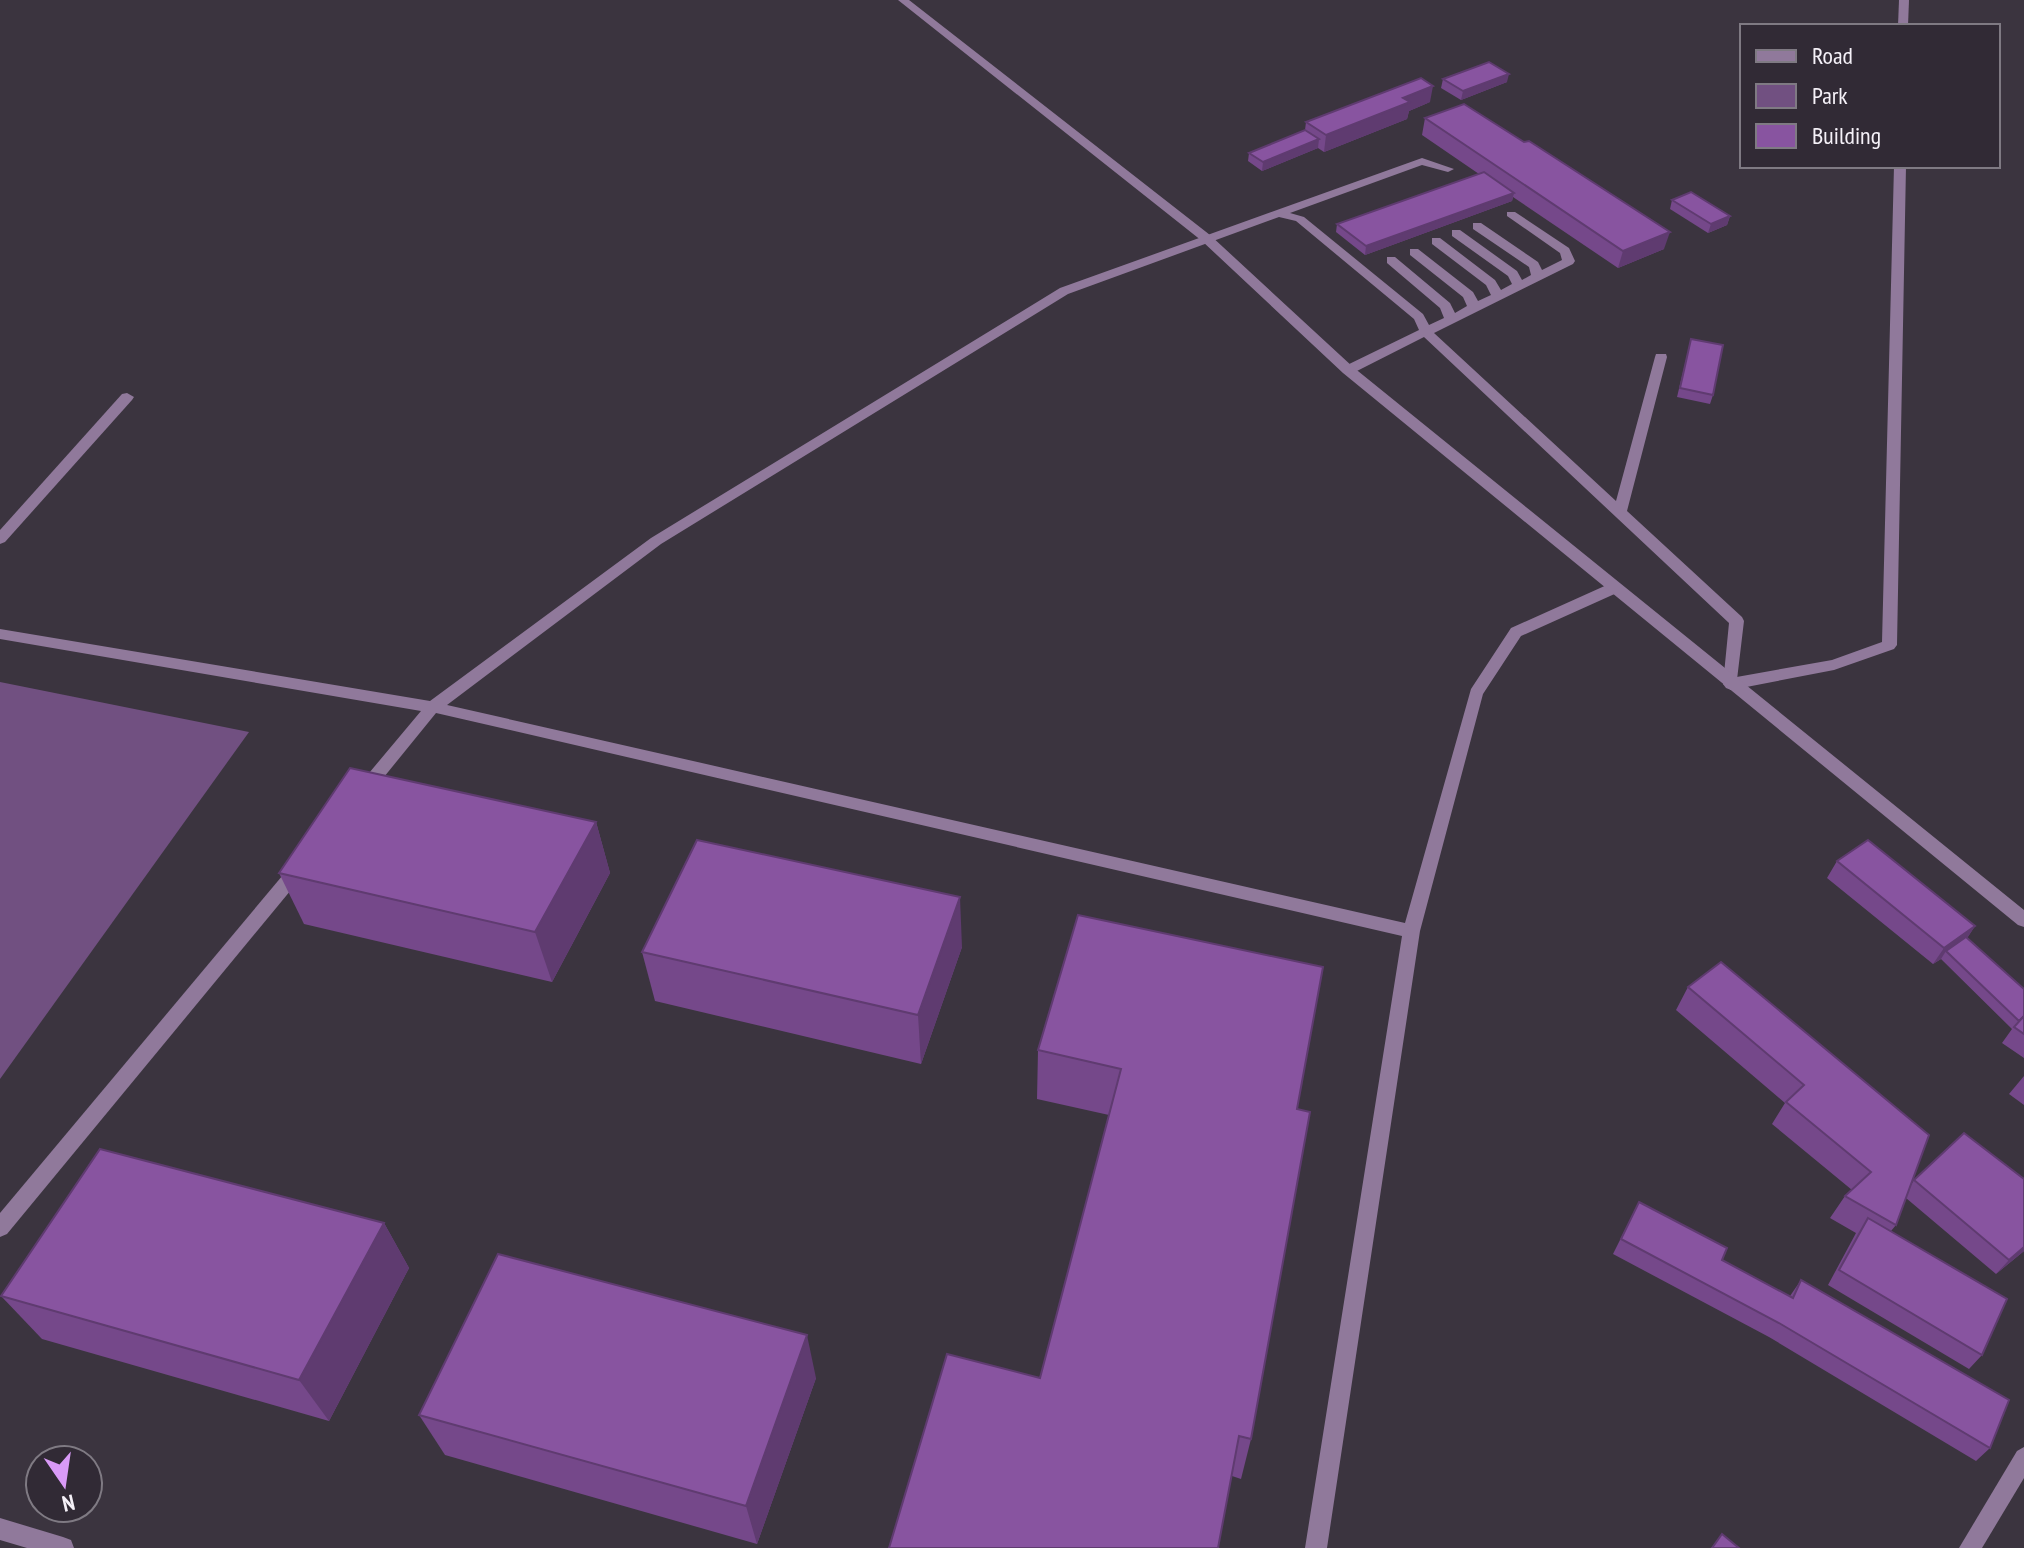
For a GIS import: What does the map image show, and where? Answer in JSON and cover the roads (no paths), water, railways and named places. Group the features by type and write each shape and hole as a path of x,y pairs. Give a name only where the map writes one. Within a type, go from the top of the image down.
{"street":[{"path":"903,0 1206,238 1348,370 2024,920"},
{"path":"1903,24 1904,0"},
{"path":"1329,201 1349,187 1370,186 1422,161 1448,169"},
{"path":"1731,684 1834,665 1889,645 1900,168"},
{"path":"1387,178 1408,178"},
{"path":"353,804 433,707 656,541 1064,291 1309,202 1350,201"},
{"path":"1277,213 1300,219 1419,317 1426,332 1737,621 1731,684"},
{"path":"1348,370 1569,261 1565,251 1511,214"},
{"path":"1477,226 1534,265 1538,276"},
{"path":"1456,233 1513,274 1519,286"},
{"path":"1436,241 1491,283 1498,296"},
{"path":"1414,252 1469,295 1474,308"},
{"path":"1391,260 1446,306 1451,320"},
{"path":"1620,511 1661,357"},
{"path":"0,539 127,397"},
{"path":"1316,1548 1411,931 1476,693 1516,632 1614,588"},
{"path":"0,634 433,707 1411,931"},
{"path":"0,1228 312,852"},
{"path":"1970,1548 2024,1458"},
{"path":"0,1529 63,1548"}]}
